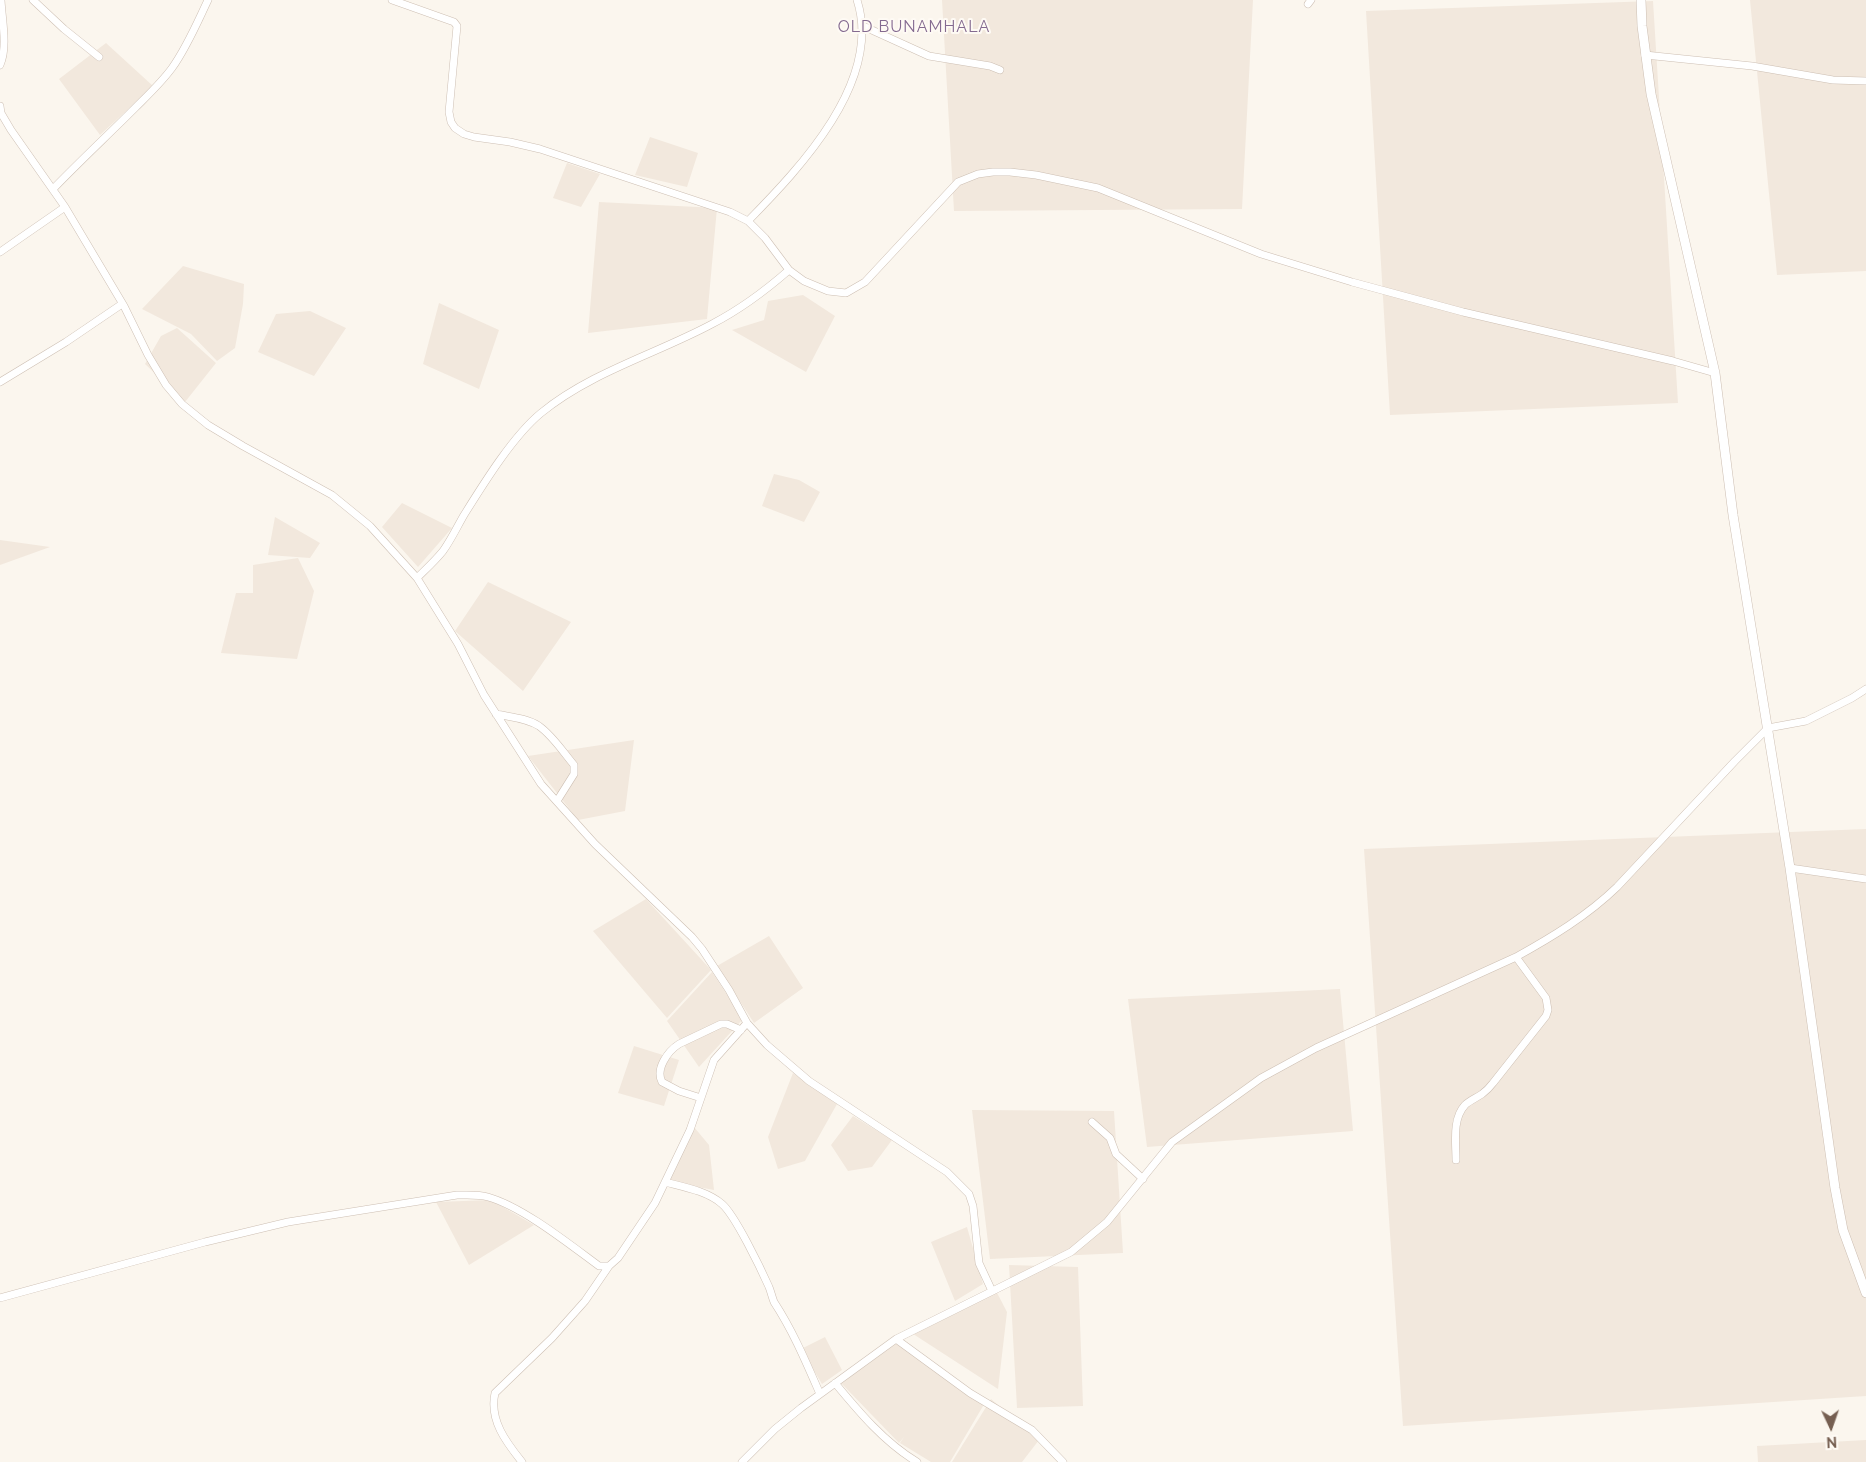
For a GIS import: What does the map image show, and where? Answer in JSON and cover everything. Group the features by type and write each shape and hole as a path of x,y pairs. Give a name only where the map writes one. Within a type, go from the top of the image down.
{"street":[{"path":"0,0 4,38 0,65"},
{"path":"33,0 64,29 99,57"},
{"path":"53,189 152,92 172,68 188,41 208,0"},
{"path":"392,0 454,22 457,26 449,112 451,122 455,128 474,137 524,145 585,163 705,202 748,221 765,238 789,270 804,281 828,291 846,293 865,282 958,182 978,174 993,172 1036,175 1098,188 1261,254 1352,282 1463,312 1647,354 1716,373"},
{"path":"748,221 783,185 808,155 840,104 853,78 861,52 863,26 858,0"},
{"path":"1641,0 1645,55 1651,94 1716,373 1733,515 1790,868 1830,1162 1843,1230 1866,1293"},
{"path":"863,26 929,56 990,66 1000,70"},
{"path":"1645,55 1752,66 1833,80 1866,81"},
{"path":"0,106 1,113 11,130 65,207 122,304 166,385 182,404 208,425 242,446 332,495 370,526 417,578 458,644 484,695 536,777 595,844 692,937 729,990 747,1023 767,1045 809,1081 947,1172 969,1194 973,1206 979,1262 992,1291"},
{"path":"0,252 65,207"},
{"path":"417,578 444,549 464,514 520,434 541,413 558,400 591,381 705,328 733,312 751,301 789,270"},
{"path":"0,382 66,342 122,304"},
{"path":"742,1462 776,1428 834,1383 896,1340 1071,1252 1107,1222 1144,1179 1172,1142 1262,1078 1316,1048 1516,957 1547,940 1597,906 1768,728 1806,721 1866,689"},
{"path":"496,714 528,721 538,726 555,741 574,765 574,774 557,802"},
{"path":"1790,868 1866,879"},
{"path":"1456,1160 1456,1125 1457,1118 1462,1109 1493,1083 1546,1016 1548,1010 1546,998 1516,957"},
{"path":"522,1462 498,1428 494,1399 495,1393 552,1338 585,1301 609,1266 618,1258 655,1203 690,1130 714,1060 747,1023"},
{"path":"701,1098 664,1084 660,1077 664,1061 678,1044 720,1024 727,1024 741,1030"},
{"path":"1092,1122 1110,1138 1116,1154 1144,1179"},
{"path":"665,1182 703,1193 717,1200 725,1207 752,1253 769,1287 773,1300 788,1322 820,1394"},
{"path":"0,1298 205,1242 288,1222 457,1195 478,1195 496,1199 532,1218 599,1266 609,1266"},
{"path":"896,1340 970,1394 1032,1430 1063,1462"},
{"path":"834,1383 864,1417 900,1451 917,1462"}],"shaded area":[{"path":"942,0 1253,0 1242,209 954,211"},
{"path":"1750,0 1866,0 1866,271 1777,275"},
{"path":"1653,1 1678,403 1390,415 1366,11"},
{"path":"106,43 153,86 100,135 59,79"},
{"path":"650,137 698,153 687,187 635,175"},
{"path":"567,163 600,174 581,207 553,198"},
{"path":"599,202 717,208 707,319 588,333"},
{"path":"183,266 244,284 243,304 235,348 217,361 191,334 142,309"},
{"path":"803,295 835,316 806,372 732,330 764,320 768,301"},
{"path":"439,303 499,330 479,389 423,364"},
{"path":"310,311 346,328 314,376 258,352 276,314"},
{"path":"177,328 216,363 185,402 145,364 161,336"},
{"path":"774,474 799,480 820,492 804,522 762,506"},
{"path":"402,503 452,528 418,567 382,527"},
{"path":"275,517 320,543 310,558 268,555"},
{"path":"0,540 50,547 0,565"},
{"path":"298,558 314,591 297,659 221,653 236,593 253,593 253,565"},
{"path":"488,582 571,622 523,691 455,631"},
{"path":"634,740 625,811 578,820 528,756"},
{"path":"1866,829 1866,1396 1403,1426 1364,849"},
{"path":"646,899 711,970 667,1018 593,931"},
{"path":"769,936 803,988 754,1023 717,966"},
{"path":"712,972 743,1019 699,1067 667,1021"},
{"path":"1340,989 1353,1131 1147,1147 1128,999"},
{"path":"634,1046 679,1060 664,1106 618,1093"},
{"path":"793,1073 837,1104 805,1161 778,1169 768,1137"},
{"path":"972,1110 1114,1111 1123,1253 990,1259"},
{"path":"853,1116 892,1140 872,1167 848,1171 831,1145"},
{"path":"689,1121 709,1145 714,1190 667,1181"},
{"path":"491,1200 534,1225 469,1265 436,1202"},
{"path":"967,1227 983,1284 955,1301 931,1242"},
{"path":"1009,1265 1078,1267 1083,1406 1017,1408"},
{"path":"994,1287 1007,1312 998,1389 907,1330"},
{"path":"825,1337 842,1370 822,1384 801,1349"},
{"path":"903,1339 943,1376 986,1401 950,1462 931,1462 900,1443 904,1437 899,1443 841,1383"},
{"path":"991,1399 1039,1440 1022,1462 952,1462"},
{"path":"1866,1440 1866,1462 1758,1462 1757,1446"}],"district":[{"name":"OLD BUNAMHALA","path":"914,27"}]}
